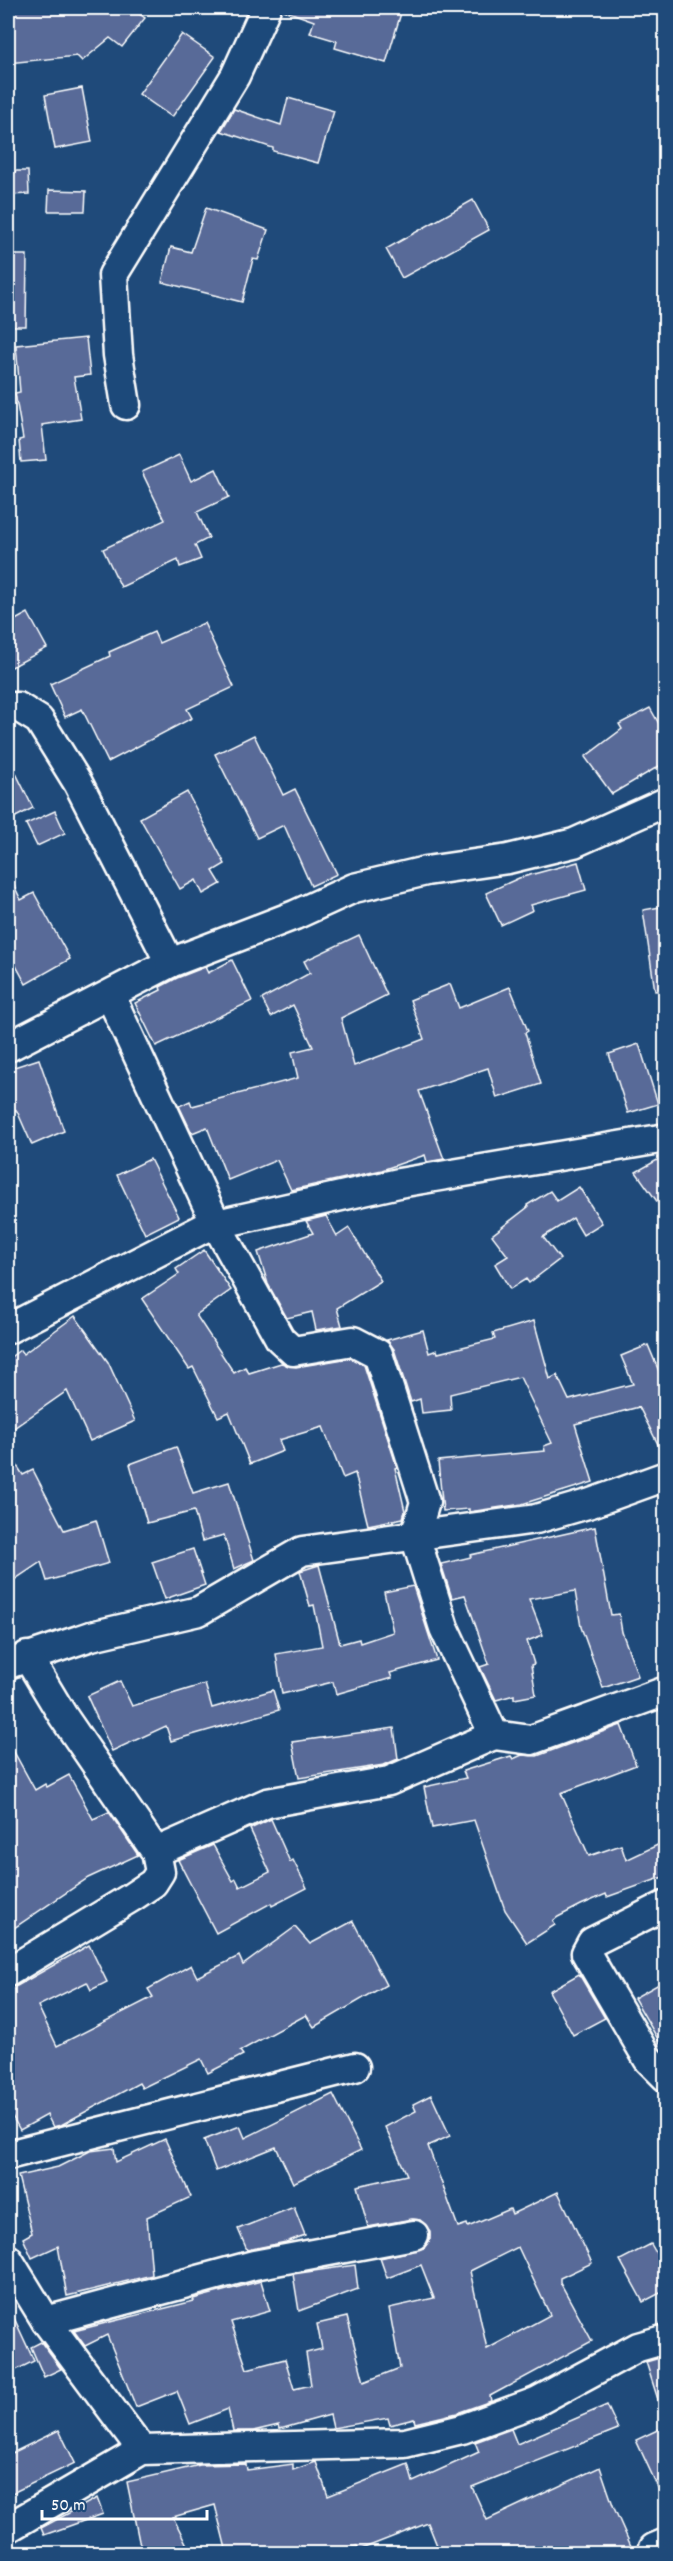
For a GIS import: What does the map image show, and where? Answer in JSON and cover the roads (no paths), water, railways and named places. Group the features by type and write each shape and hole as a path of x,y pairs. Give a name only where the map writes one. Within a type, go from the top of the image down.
{"street":[{"path":"126,405 118,355 113,275 234,76 266,8"},
{"path":"8,707 18,707 39,720 78,783 170,963"},
{"path":"8,1047 170,963 295,915 354,888 426,871 508,859 574,843 666,802"},
{"path":"110,995 216,1224 280,1339 293,1351 353,1341 378,1354 425,1502 415,1536 444,1628 494,1735"},
{"path":"8,1329 216,1224 399,1183 666,1138"},
{"path":"8,1972 66,1939 153,1882 160,1872 156,1852 63,1716 17,1660 91,1636 199,1611 302,1551 536,1519 591,1503 666,1476"},
{"path":"156,1852 267,1803 388,1781 494,1735 531,1740 666,1690"},
{"path":"666,1905 592,1942 586,1953 648,2059 666,2077"},
{"path":"8,2155 355,2067"},
{"path":"46,2321 254,2265 414,2235"},
{"path":"8,2259 46,2321 142,2450"},
{"path":"8,2528 142,2450 405,2443 462,2429 536,2402 638,2347 666,2339"},
{"path":"651,2553 654,2548 666,2543"}]}
